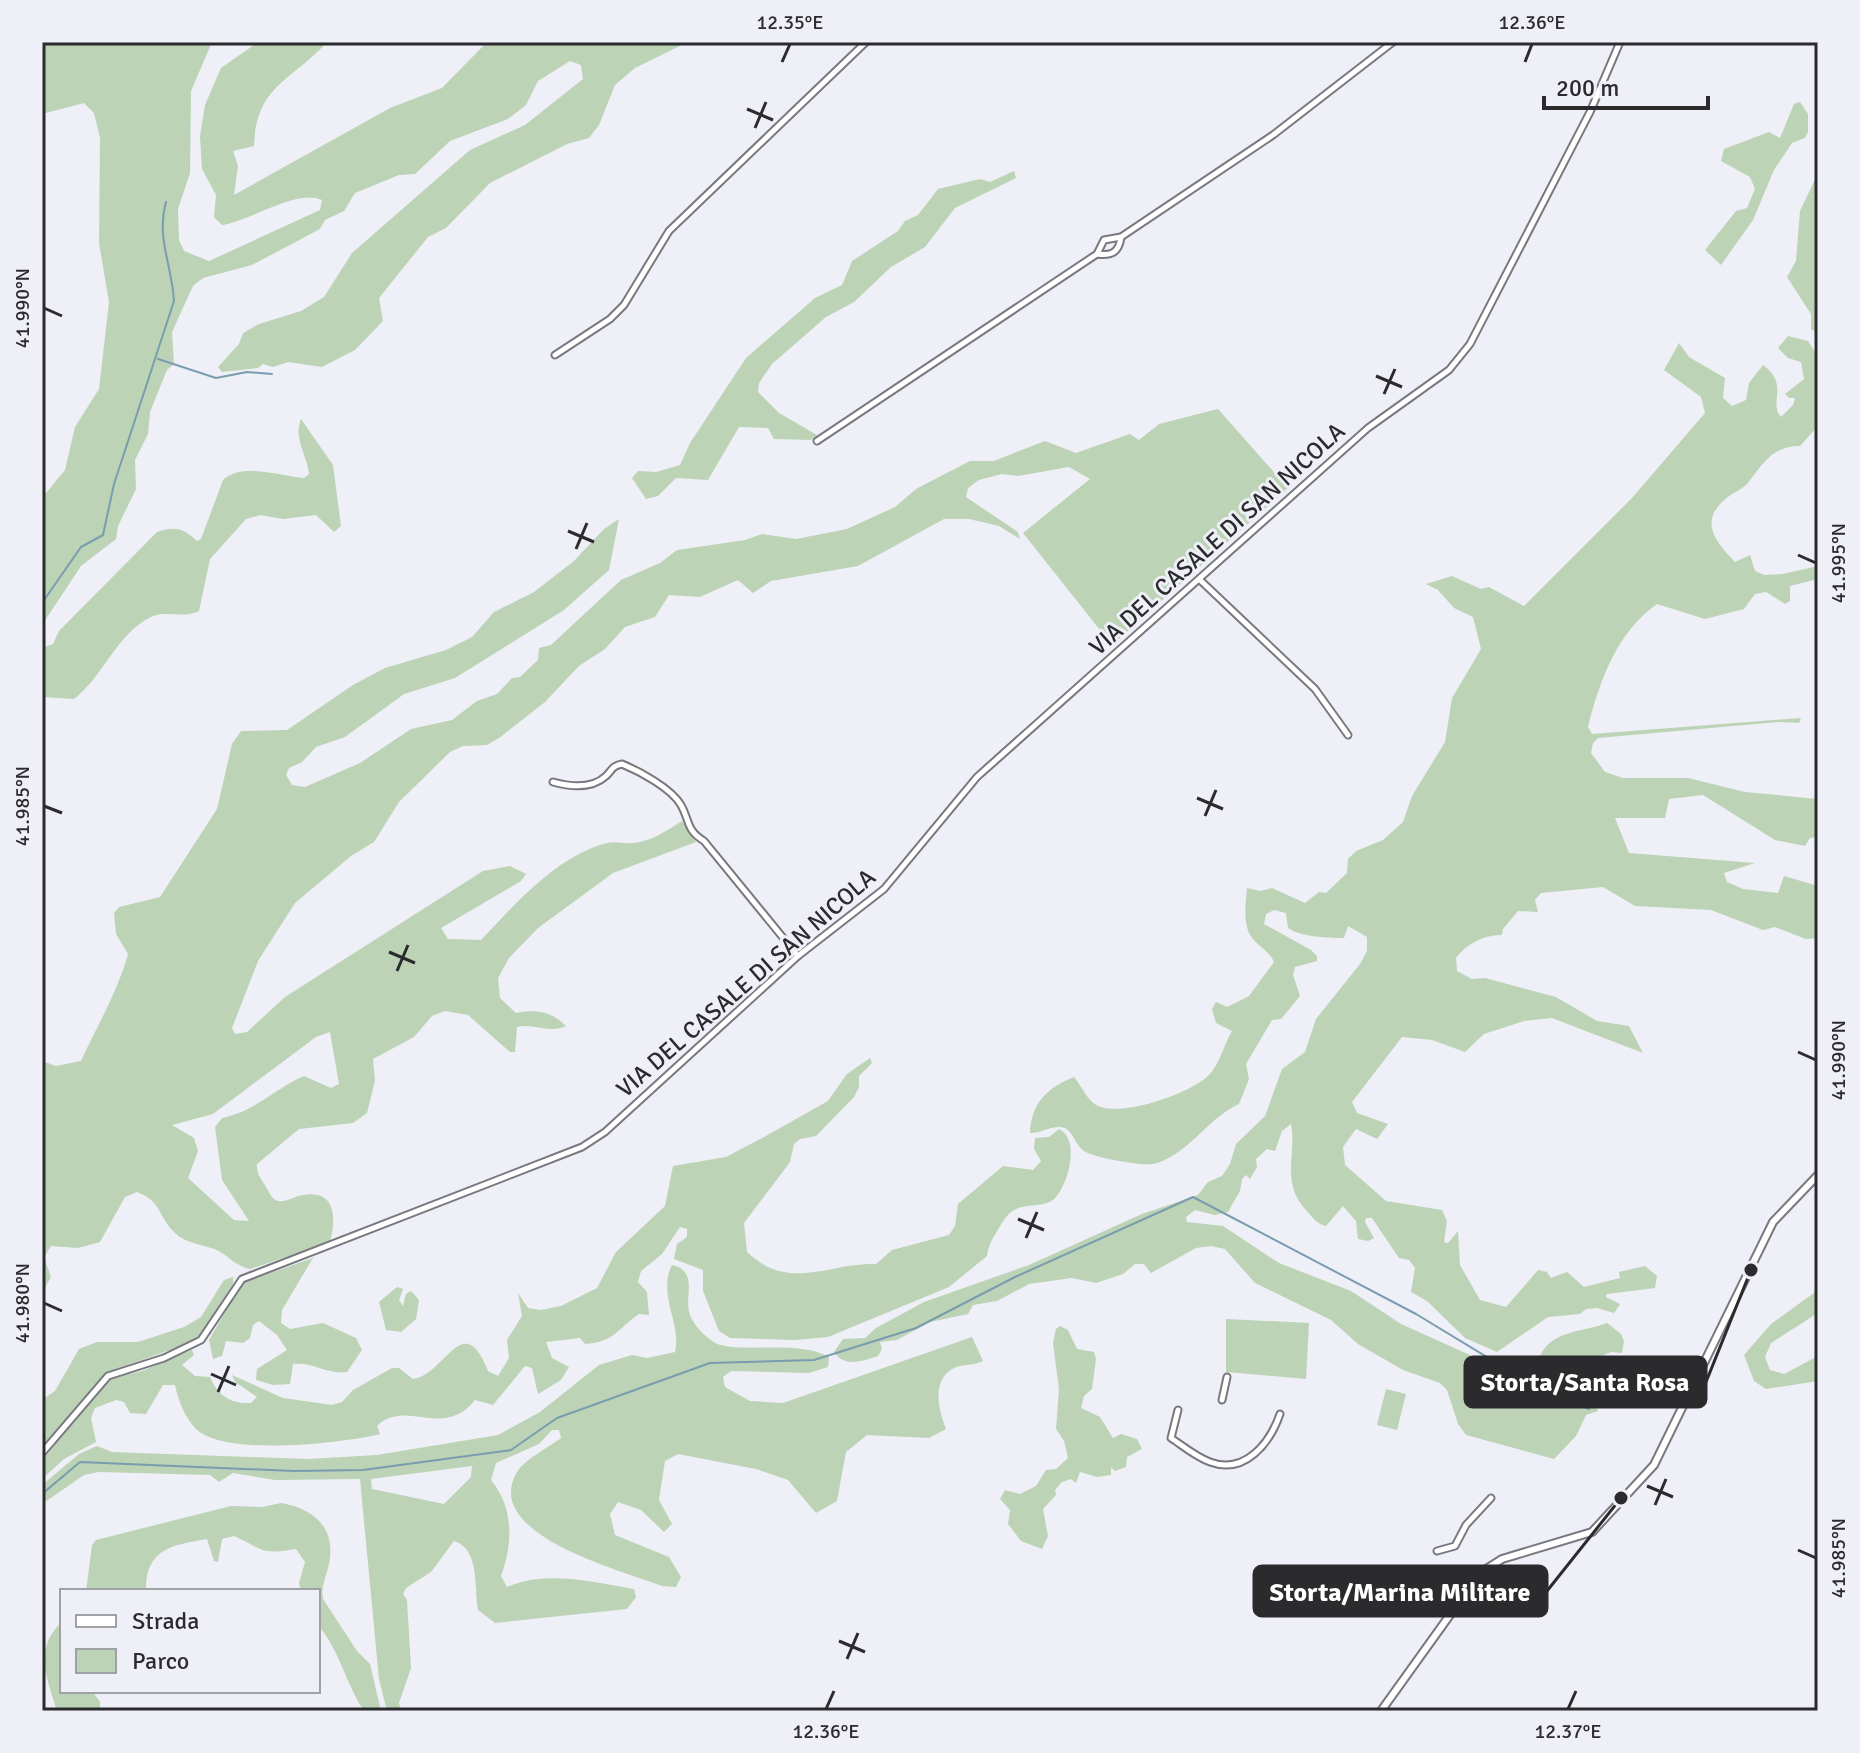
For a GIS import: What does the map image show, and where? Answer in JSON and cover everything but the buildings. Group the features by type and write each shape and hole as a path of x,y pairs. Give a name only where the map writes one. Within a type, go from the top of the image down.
{"main road":[{"path":"1381,1711 1480,1573 1502,1559 1592,1532 1654,1465 1773,1222 1818,1175"}],"street":[{"path":"555,355 617,312 669,231 866,42"},
{"path":"817,441 1097,254 1104,240 1121,237 1273,135 1393,42"},
{"name":"VIA DEL CASALE DI SAN NICOLA","path":"42,1453 108,1376 164,1358 201,1340 242,1279 582,1147 605,1132 798,956 884,889 977,777 1368,428 1449,370 1462,356 1590,112 1620,42"},
{"path":"1097,254 1113,254 1121,237"},
{"path":"1199,579 1315,689 1348,735"},
{"path":"553,782 567,786 592,784 615,765 622,764 669,793 680,802 689,830 704,841 798,956"},
{"path":"1222,1400 1227,1377"},
{"path":"1178,1410 1171,1438 1210,1462 1223,1464 1239,1463 1267,1445 1280,1414"},
{"path":"1437,1551 1455,1546 1466,1525 1491,1498"}],"green space":[{"path":"42,42 212,42 191,91 190,173 178,209 179,240 184,251 209,261 320,210 322,200 312,197 287,202 222,225 214,217 216,195 202,169 200,136 205,105 221,68 258,42 327,42 269,97 256,126 254,146 233,151 238,166 234,195 390,108 442,88 487,42 688,42 635,68 615,85 599,125 589,138 567,144 490,183 446,228 428,237 379,298 383,321 355,350 322,367 288,362 273,367 263,364 258,368 222,372 218,367 239,344 243,333 259,324 301,311 324,297 352,253 470,150 525,125 583,79 581,65 570,61 538,81 526,105 508,119 450,141 415,174 399,175 355,193 344,211 325,220 320,229 252,265 203,278 193,286 172,332 174,364 167,370 150,412 148,434 135,460 136,489 118,526 116,539 81,566 42,625 42,498 65,470 75,427 99,389 109,302 99,243 100,138 94,113 84,103 42,114"},
{"path":"1800,102 1808,114 1808,132 1805,138 1792,143 1774,170 1753,220 1721,265 1705,250 1736,211 1747,208 1755,189 1750,177 1721,161 1724,149 1769,132 1780,138 1794,104"},
{"path":"1014,171 1016,178 955,208 925,247 891,267 854,302 826,317 772,364 759,383 758,392 779,413 817,435 811,440 774,439 768,428 739,427 708,480 676,478 658,496 646,499 632,478 638,471 656,472 680,465 690,443 746,358 815,298 842,285 852,261 898,231 905,221 918,215 938,189 980,179 990,182"},
{"path":"1818,173 1818,331 1811,330 1811,314 1787,277 1796,261 1800,211"},
{"path":"1788,336 1808,341 1818,357 1818,426 1800,446 1783,449 1770,457 1746,485 1719,505 1711,522 1716,538 1735,562 1750,555 1755,571 1764,575 1818,566 1818,579 1790,586 1790,601 1785,604 1766,592 1755,594 1744,609 1705,619 1657,604 1643,615 1620,643 1604,676 1588,727 1592,734 1801,718 1799,723 1778,722 1598,738 1593,743 1591,753 1605,772 1623,778 1688,778 1745,792 1818,799 1818,837 1810,838 1805,846 1775,840 1703,795 1669,799 1665,818 1615,818 1629,853 1755,863 1724,873 1727,882 1743,889 1778,893 1784,876 1818,886 1818,938 1806,939 1775,927 1763,930 1711,910 1635,906 1603,887 1541,893 1535,900 1538,912 1518,911 1503,929 1502,935 1482,938 1471,944 1456,958 1457,971 1472,979 1485,978 1556,997 1597,1021 1629,1026 1643,1053 1552,1018 1524,1021 1484,1034 1465,1052 1432,1040 1402,1037 1352,1102 1357,1113 1388,1124 1377,1139 1356,1129 1343,1147 1345,1165 1386,1201 1442,1210 1447,1221 1444,1242 1448,1243 1458,1231 1460,1265 1480,1300 1506,1307 1538,1270 1547,1272 1551,1278 1567,1272 1584,1287 1620,1278 1619,1272 1645,1266 1657,1276 1655,1288 1607,1294 1606,1297 1620,1304 1614,1313 1597,1308 1586,1309 1580,1314 1548,1317 1497,1352 1465,1338 1427,1301 1411,1292 1415,1268 1409,1260 1399,1258 1372,1218 1366,1218 1365,1222 1374,1238 1368,1241 1358,1239 1356,1221 1343,1206 1326,1226 1317,1222 1306,1210 1298,1199 1291,1178 1291,1124 1282,1131 1275,1151 1267,1149 1256,1159 1257,1167 1250,1179 1246,1175 1242,1179 1240,1191 1228,1212 1215,1215 1195,1210 1186,1217 1187,1222 1223,1226 1279,1263 1351,1291 1401,1324 1541,1387 1547,1382 1540,1356 1545,1347 1569,1333 1607,1323 1621,1334 1624,1341 1622,1353 1611,1352 1592,1360 1582,1381 1598,1411 1586,1415 1576,1436 1554,1459 1466,1435 1458,1424 1447,1390 1440,1383 1403,1370 1358,1344 1331,1320 1255,1283 1225,1249 1211,1246 1196,1248 1151,1273 1144,1264 1135,1264 1123,1274 1096,1283 1072,1278 1029,1284 997,1301 973,1305 968,1314 930,1322 897,1340 880,1342 882,1349 878,1356 854,1362 838,1357 834,1352 843,1339 865,1338 876,1328 924,1302 1029,1265 1142,1214 1198,1195 1208,1182 1222,1176 1230,1164 1236,1144 1265,1116 1282,1069 1305,1052 1316,1019 1367,951 1367,937 1348,926 1344,938 1314,936 1288,928 1286,913 1274,910 1266,914 1264,924 1311,950 1317,961 1295,967 1293,975 1300,996 1281,1019 1272,1020 1246,1064 1249,1079 1239,1104 1177,1153 1153,1164 1099,1157 1082,1150 1065,1128 1030,1133 1031,1122 1042,1098 1074,1077 1094,1104 1109,1109 1155,1102 1187,1089 1209,1075 1232,1031 1216,1023 1212,1009 1216,1002 1227,1007 1249,996 1274,962 1247,928 1247,888 1260,891 1272,888 1305,903 1319,892 1326,893 1347,873 1348,859 1356,851 1383,840 1403,822 1412,796 1445,742 1452,698 1481,649 1473,617 1454,608 1438,590 1426,584 1452,576 1481,589 1489,587 1524,606 1632,498 1705,413 1701,397 1664,370 1679,343 1689,357 1725,378 1723,398 1732,406 1746,400 1749,383 1763,365 1775,379 1776,405 1781,417 1793,405 1795,398 1785,394 1804,379 1801,362 1788,358 1778,348"},
{"path":"1218,409 1288,488 1112,645 1023,533 1090,479 1069,467 1018,476 1002,474 979,480 968,488 966,497 1018,532 1020,539 999,526 969,519 944,519 858,566 771,581 753,593 738,580 700,597 669,595 655,617 625,627 605,649 579,666 545,702 499,738 487,745 463,746 450,752 399,802 374,842 351,856 295,903 258,961 232,1028 235,1034 247,1032 285,997 483,871 510,866 526,874 521,881 441,928 448,939 481,940 538,882 589,849 610,842 646,841 682,821 696,842 613,873 538,928 509,958 498,978 500,998 516,1013 543,1012 566,1026 554,1029 517,1027 515,1052 510,1052 468,1015 445,1011 432,1016 414,1037 373,1059 375,1081 367,1113 353,1123 299,1129 257,1164 259,1176 276,1200 314,1194 328,1201 333,1216 330,1242 250,1269 217,1250 179,1236 169,1227 156,1205 137,1192 125,1197 100,1242 78,1248 51,1246 44,1257 51,1277 42,1293 42,1061 56,1066 81,1061 113,995 128,954 116,934 114,913 119,907 160,897 217,809 232,744 241,731 287,730 353,685 385,668 446,650 472,637 494,612 534,592 574,561 604,529 619,519 609,570 564,610 455,678 404,694 345,737 316,747 302,762 289,768 286,775 292,785 305,787 360,763 411,729 452,720 477,701 497,694 512,678 520,677 538,660 539,648 551,645 621,580 660,563 677,550 745,540 762,534 796,539 847,529 895,507 916,489 970,461 994,461 1045,441 1076,453 1130,434 1139,440 1159,424","holes":["330,1032 339,1084 331,1088 304,1076 255,1105 222,1118 215,1127 222,1180 249,1221 234,1220 188,1178 198,1151 194,1138 172,1125 213,1114 316,1037"]},
{"path":"301,419 333,465 341,526 334,532 316,515 283,519 260,515 246,519 210,559 199,611 151,617 129,633 74,699 42,697 42,648 53,644 59,631 157,532 179,529 197,541 201,539 223,480 231,475 250,471 304,478 309,474 299,440"},
{"path":"870,1058 872,1063 859,1076 859,1087 854,1097 816,1136 800,1139 794,1144 790,1162 744,1223 747,1252 763,1264 794,1273 876,1264 892,1250 949,1235 955,1226 958,1204 1003,1166 1033,1170 1041,1161 1034,1149 1035,1138 1049,1137 1059,1129 1065,1134 1071,1151 1061,1190 1051,1201 1021,1207 1010,1213 993,1239 987,1256 949,1287 828,1337 795,1340 730,1338 719,1331 703,1291 703,1270 674,1259 677,1244 687,1237 687,1229 680,1227 662,1254 641,1271 638,1282 647,1292 649,1315 639,1314 603,1341 585,1344 580,1338 546,1342 552,1358 569,1367 561,1380 538,1394 532,1368 525,1366 493,1405 475,1400 450,1417 388,1418 377,1426 380,1434 363,1438 313,1444 257,1445 211,1438 196,1429 182,1408 175,1385 163,1385 146,1414 130,1413 124,1402 116,1400 95,1408 91,1418 96,1442 64,1459 42,1479 42,1461 102,1385 111,1378 142,1371 192,1350 194,1355 182,1365 195,1376 210,1377 226,1398 244,1403 251,1403 257,1397 235,1382 232,1375 283,1398 332,1405 342,1402 353,1390 392,1368 399,1368 413,1379 424,1375 462,1344 470,1345 479,1353 488,1371 498,1376 509,1358 507,1340 522,1316 518,1293 528,1308 541,1310 561,1306 597,1288 616,1252 665,1206 673,1166 726,1157 764,1137 828,1101 847,1074"},
{"path":"313,1258 282,1310 281,1323 290,1329 323,1323 356,1338 362,1350 347,1372 293,1364 290,1384 273,1385 256,1380 257,1369 287,1350 277,1335 259,1321 253,1325 250,1338 243,1343 226,1341 222,1356 213,1359 209,1340 242,1283"},
{"path":"672,1265 685,1272 689,1284 690,1316 712,1341 734,1347 815,1351 829,1357 828,1367 809,1373 731,1371 723,1377 725,1387 750,1401 783,1403 972,1337 983,1361 952,1369 941,1381 938,1397 946,1429 929,1438 867,1435 846,1452 837,1501 816,1513 788,1480 756,1469 678,1454 665,1461 659,1500 672,1524 664,1532 641,1510 618,1502 610,1514 615,1535 669,1557 681,1577 676,1587 662,1586 618,1571 561,1547 537,1532 519,1514 511,1494 517,1472 531,1458 561,1438 559,1430 552,1430 539,1444 496,1463 491,1480 504,1502 509,1526 508,1551 501,1576 507,1587 538,1579 570,1579 634,1589 636,1597 627,1609 495,1623 478,1610 472,1560 462,1545 454,1541 431,1572 406,1588 403,1594 407,1600 411,1668 399,1703 401,1711 387,1711 379,1679 360,1479 275,1480 233,1473 219,1482 210,1475 98,1472 84,1475 42,1504 42,1485 79,1454 97,1446 112,1452 308,1459 377,1455 498,1435 540,1412 599,1365 632,1355 647,1358 675,1352 668,1276","holes":["472,1466 471,1477 444,1504 372,1489 371,1479"]},
{"path":"233,1277 233,1284 196,1341 107,1372 42,1448 42,1400 55,1391 79,1349 97,1342 138,1342 184,1327 201,1317 224,1280"},
{"path":"397,1287 403,1289 399,1300 403,1306 406,1294 411,1291 419,1300 416,1319 401,1332 386,1330 379,1302"},
{"path":"1818,1290 1818,1313 1771,1343 1765,1357 1770,1370 1784,1374 1818,1356 1818,1381 1766,1389 1754,1381 1744,1355 1771,1324"},
{"path":"1226,1319 1309,1323 1306,1379 1226,1372"},
{"path":"1060,1326 1068,1330 1077,1349 1094,1352 1096,1359 1092,1389 1084,1396 1081,1408 1100,1417 1113,1438 1121,1434 1137,1439 1142,1449 1127,1457 1126,1467 1115,1471 1111,1467 1111,1475 1097,1477 1080,1472 1076,1483 1071,1479 1062,1482 1055,1490 1056,1495 1043,1509 1048,1536 1042,1549 1021,1541 1008,1524 1010,1510 1000,1499 1005,1490 1020,1494 1036,1486 1046,1470 1056,1469 1068,1458 1064,1441 1056,1429 1059,1389 1053,1343 1056,1329"},
{"path":"1386,1389 1406,1394 1397,1430 1377,1425"},
{"path":"281,1503 305,1510 327,1532 330,1555 323,1599 357,1651 370,1664 381,1711 364,1711 352,1689 320,1628 320,1589 300,1589 299,1583 305,1562 296,1549 268,1551 234,1536 222,1539 218,1562 214,1561 207,1539 194,1541 172,1547 156,1558 150,1566 146,1589 86,1589 92,1545 96,1540 231,1506 262,1507"},
{"path":"60,1624 60,1693 93,1693 100,1702 100,1711 57,1711 45,1664 45,1653 53,1632"}],"waterway":[{"path":"42,603 81,547 103,535 114,484 174,301 163,228 166,202"},
{"path":"158,359 216,378 247,372 272,374"},
{"path":"42,1494 80,1462 294,1471 363,1470 511,1450 557,1418 710,1363 814,1360 916,1328 1015,1277 1193,1197 1416,1314 1528,1382 1589,1409"}],"place":[{"name":"Storta/Santa Rosa","path":"1751,1270"},
{"name":"Storta/Marina Militare","path":"1621,1498"}]}
